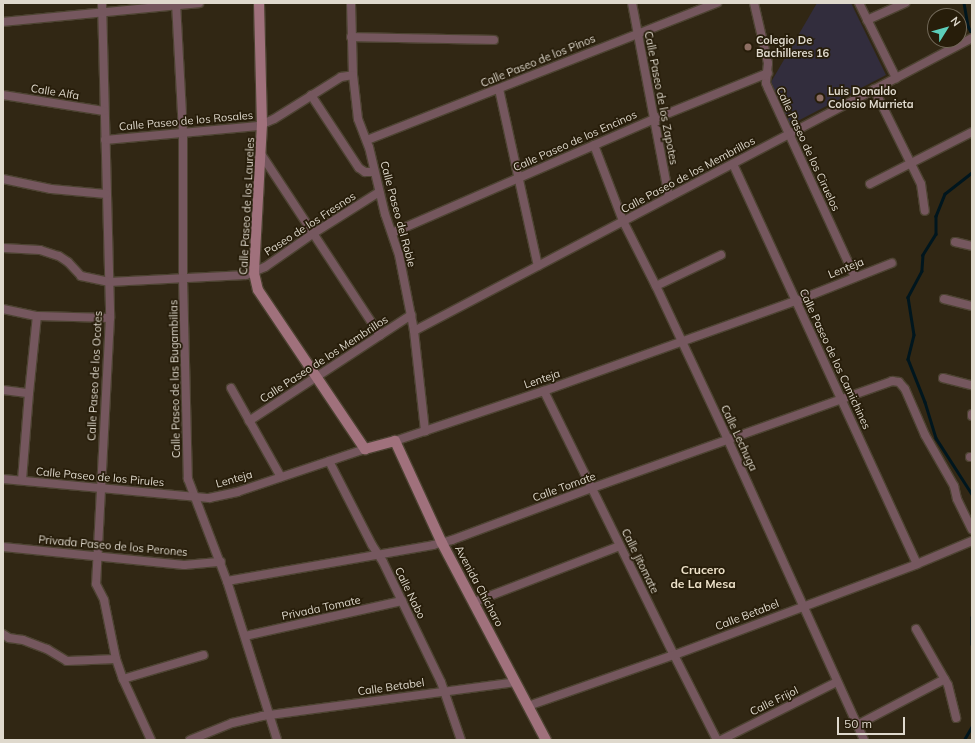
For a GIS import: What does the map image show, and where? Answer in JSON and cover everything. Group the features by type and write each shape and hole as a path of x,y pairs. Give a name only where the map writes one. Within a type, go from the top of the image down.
{"street":[{"name":"Calle Paseo de los Ocotes","path":"102,3 110,318 96,584 104,600 116,659 122,679 151,740"},
{"path":"3,22 102,13 176,4 199,3"},
{"name":"Calle Paseo de los Laureles","path":"259,3 262,154 254,273 256,284 261,296 365,450"},
{"name":"Calle Paseo del Roble","path":"351,3 352,75 358,119 367,140 379,192 392,233 411,315 425,431"},
{"name":"Calle Paseo de los Zapotes","path":"632,3 669,197"},
{"name":"Calle Paseo de los Pinos","path":"367,140 717,3"},
{"name":"Calle Paseo de los Ciruelos","path":"754,3 768,63 766,83 855,277"},
{"path":"859,3 896,78"},
{"path":"867,20 905,3"},
{"name":"Calle Paseo de las Bugambilias","path":"176,4 183,133 188,480 228,581 277,740"},
{"path":"351,37 494,40"},
{"name":"Calle Paseo de los Membrillos","path":"414,332 972,38"},
{"name":"Calle Paseo de los Encinos","path":"392,233 654,119 768,73"},
{"name":"Calle Paseo de los Rosales","path":"105,140 252,127 262,124 341,78 352,75"},
{"path":"499,89 517,179 538,266"},
{"path":"874,89 923,189 925,212"},
{"name":"Calle Alfa","path":"3,95 104,111"},
{"path":"311,95 359,168 365,172 374,172"},
{"path":"870,184 972,132"},
{"name":"Calle Lechuga","path":"594,146 623,221 656,286 728,440 863,740"},
{"path":"262,154 380,335"},
{"name":"Calle Paseo de los Camichines","path":"733,164 916,564"},
{"path":"3,179 51,189 106,194"},
{"name":"Paseo de los Fresnos","path":"3,248 40,250 59,256 68,262 80,276 109,282 246,275 254,273 379,192"},
{"path":"955,242 972,246"},
{"path":"656,286 721,255"},
{"name":"Lenteja","path":"194,498 223,496 544,391 796,301 892,262"},
{"path":"944,299 972,306"},
{"path":"3,309 37,316 110,318"},
{"name":"Calle Paseo de los Membrillos","path":"249,421 411,315"},
{"path":"22,480 28,393 37,316"},
{"path":"943,378 972,385"},
{"name":"Calle Tomate","path":"228,581 442,543 892,381 899,382 905,389 925,435 954,486 957,499 972,530"},
{"path":"231,388 281,477"},
{"path":"3,390 28,393"},
{"name":"Calle Jitomate","path":"544,391 674,655 718,740"},
{"name":"Avenida Chícharo","path":"395,440 442,543 546,740"},
{"name":"Calle Nabo","path":"329,461 402,601 444,691 461,740"},
{"name":"Calle Paseo de los Pirules","path":"3,479 100,487 194,498"},
{"name":"Calle Betabel","path":"528,706 674,655 916,564 972,541"},
{"path":"474,602 620,546"},
{"name":"Privada Paseo de los Perones","path":"3,547 97,555 184,565 221,562"},
{"name":"Privada Tomate","path":"245,636 402,601"},
{"path":"916,629 945,679 956,718"},
{"path":"3,634 10,638 23,640 47,649 67,661 116,659"},
{"path":"122,679 204,655"},
{"path":"857,724 945,679"},
{"name":"Calle Betabel","path":"190,740 232,723 269,715 516,682"},
{"name":"Calle Frijol","path":"721,740 837,682"}],"shaded area":[{"path":"817,3 851,3 886,75 790,125 771,82"}],"waterway":[{"path":"964,3 968,26 972,34"},
{"path":"972,173 945,194 936,216 936,234 923,255 922,271 908,297 914,335 908,359 925,402 936,438 972,494"},
{"path":"972,617 972,644"},
{"path":"964,740 972,726"}],"place":[{"name":"Colegio De Bachilleres 16","path":"748,47"},
{"name":"Luis Donaldo Colosio Murrieta","path":"820,98"}],"district":[{"name":"Crucero de La Mesa","path":"703,577"}]}
